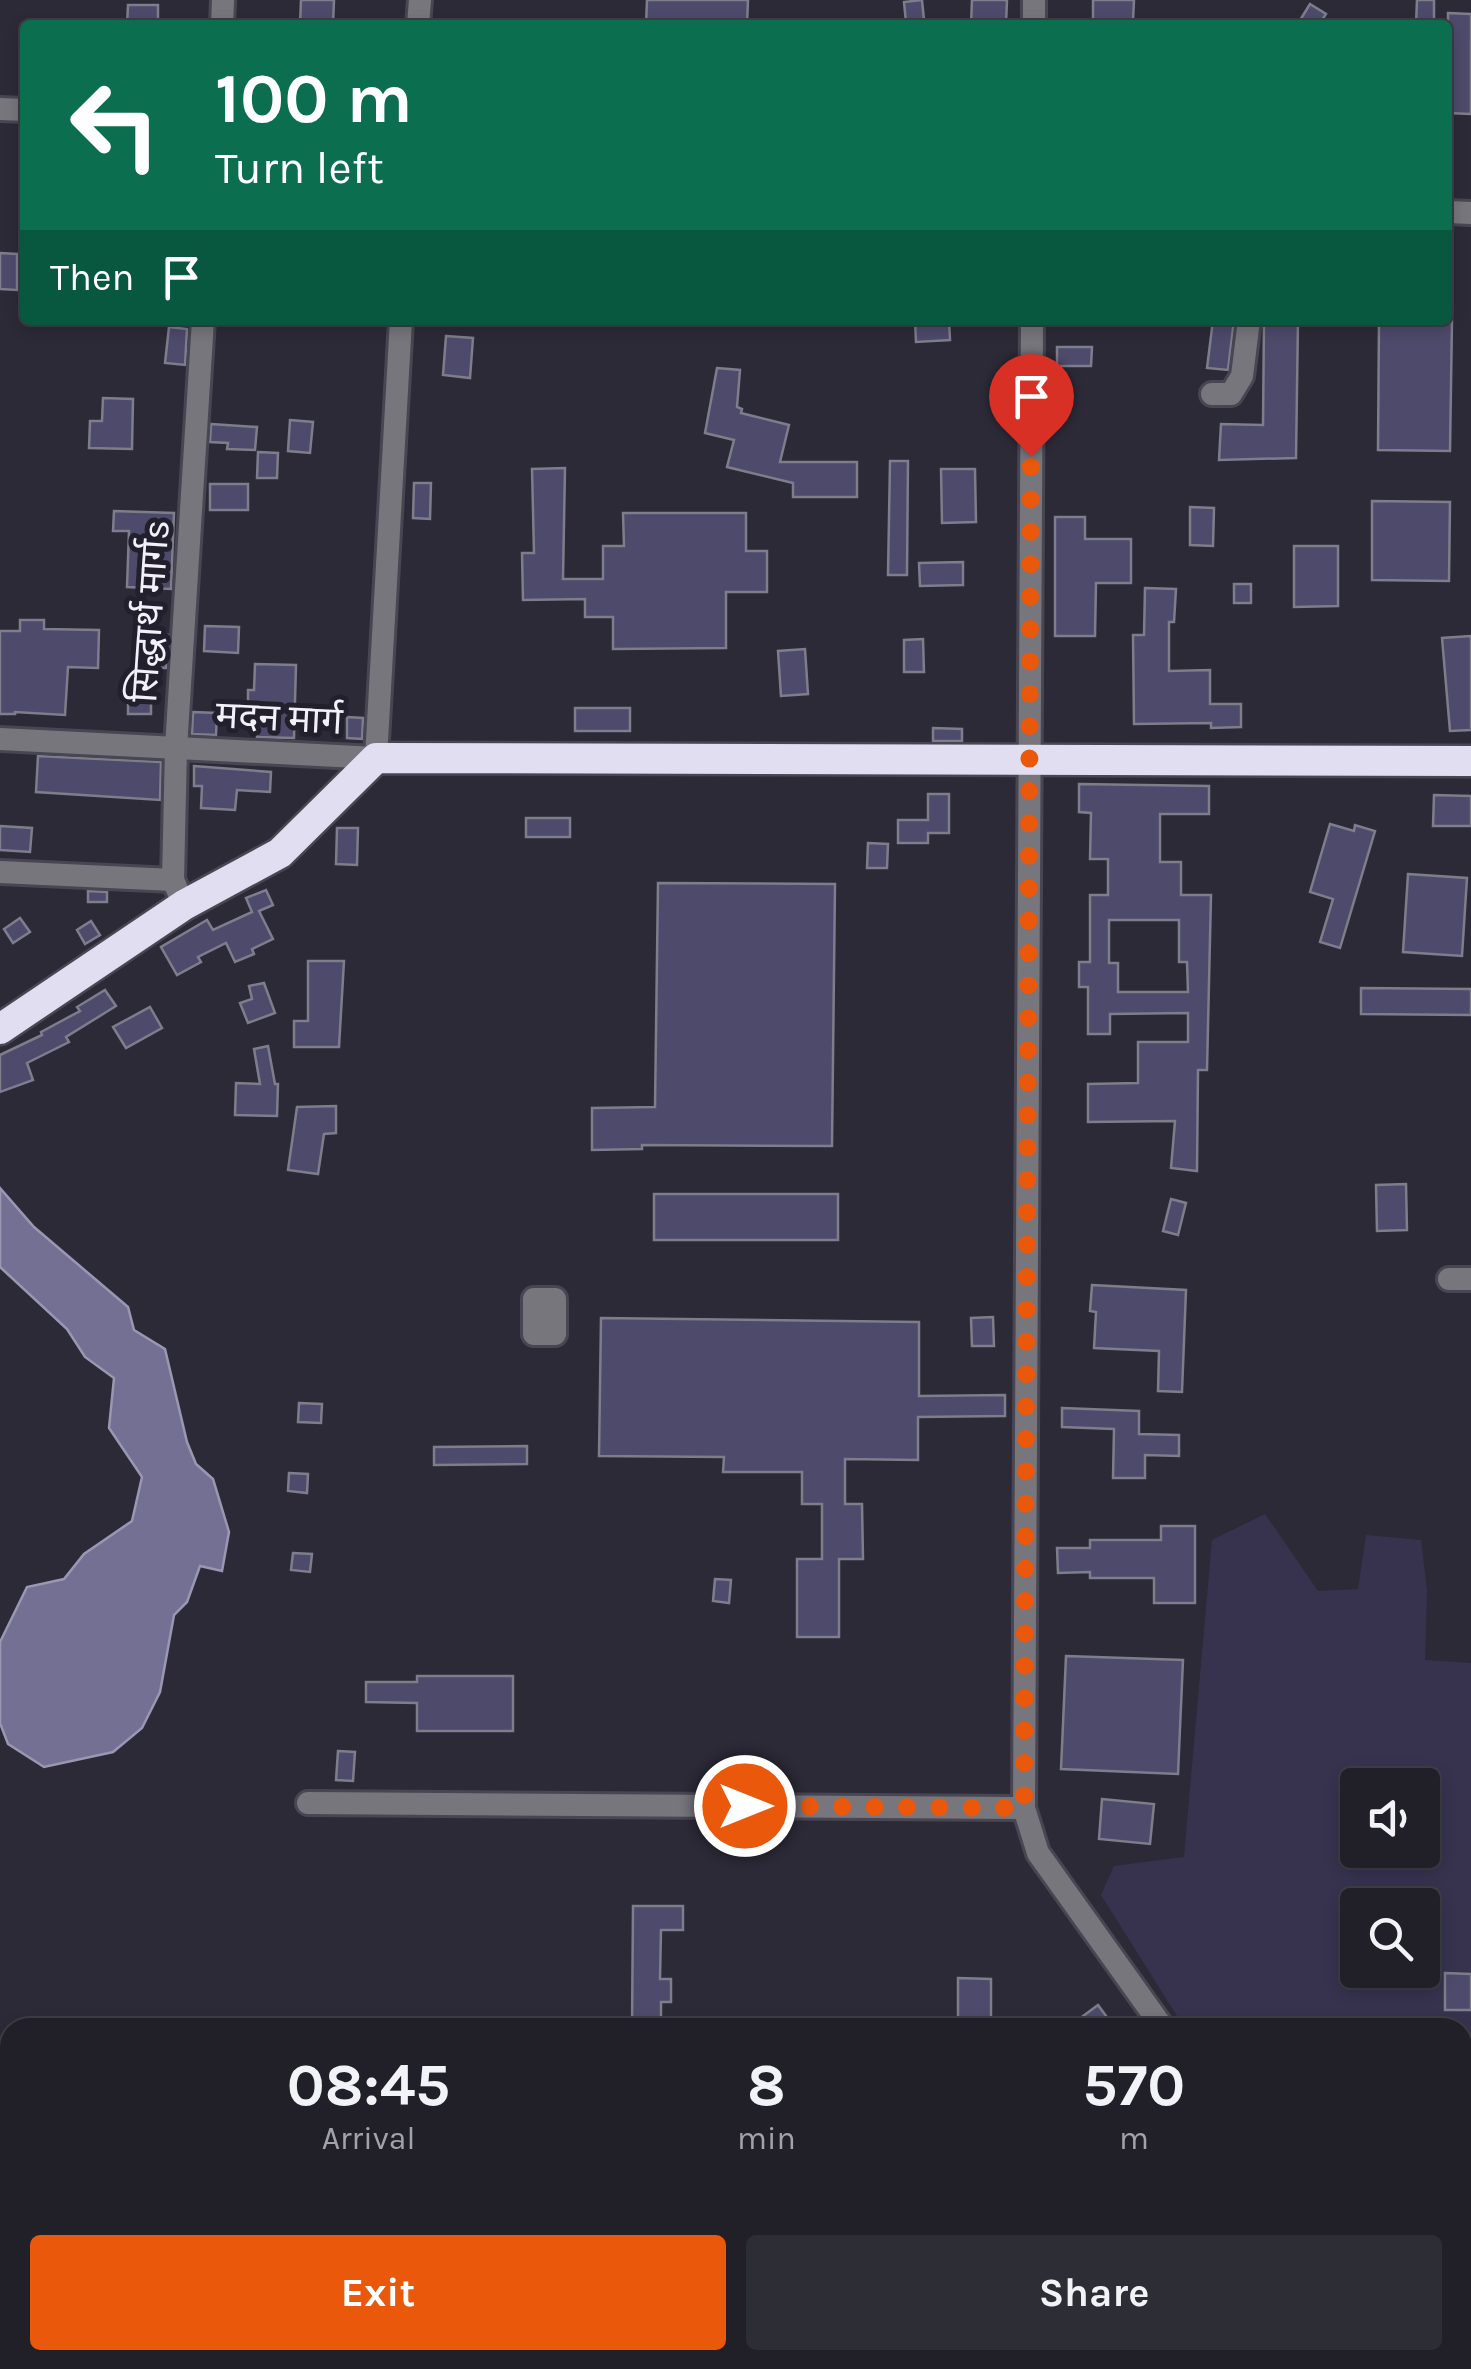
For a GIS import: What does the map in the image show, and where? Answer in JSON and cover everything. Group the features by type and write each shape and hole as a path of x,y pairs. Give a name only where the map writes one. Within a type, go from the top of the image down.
{"highway":[{"path":"0,1029 178,892 280,852 376,758 1471,761"}],"street":[{"name":"सिद्धार्थ मार्गs","path":"178,892 176,748 203,325"},
{"path":"376,758 401,325"},
{"path":"1032,325 1024,1808 1038,1853 1156,2018"},
{"path":"1212,394 1231,394 1242,376 1247,325"},
{"name":"मदन मार्ग","path":"0,739 376,758"},
{"path":"0,872 178,892"},
{"path":"308,1803 1024,1808"}],"shaded area":[{"path":"0,1188 34,1227 128,1307 134,1330 165,1349 187,1442 196,1464 213,1479 229,1532 222,1571 200,1566 187,1602 174,1615 160,1692 142,1728 113,1752 44,1767 8,1744 0,1723 0,1642 27,1587 64,1579 84,1554 132,1521 142,1477 109,1428 114,1378 85,1357 67,1329 0,1267"},
{"path":"1265,1514 1318,1591 1358,1589 1366,1535 1421,1540 1427,1590 1425,1660 1471,1663 1471,2018 1178,2018 1101,1895 1114,1866 1184,1857 1212,1540"}],"building":[{"path":"301,0 334,0 333,20 300,20"},
{"path":"647,0 748,0 747,20 646,20"},
{"path":"922,0 924,20 906,20 904,2"},
{"path":"972,0 1007,0 1006,20 971,20"},
{"path":"1093,0 1134,0 1133,20 1093,20"},
{"path":"1417,0 1434,0 1434,20 1416,20"},
{"path":"1310,4 1326,14 1322,20 1300,20"},
{"path":"128,5 158,5 158,20 127,20"},
{"path":"1448,13 1471,14 1471,114 1452,113 1452,20 1448,20"},
{"path":"0,253 17,254 17,290 0,289"},
{"path":"915,325 949,325 950,340 916,342"},
{"path":"1212,325 1233,325 1228,370 1207,368"},
{"path":"1264,325 1298,325 1296,458 1219,460 1221,424 1263,425"},
{"path":"1379,325 1452,325 1450,451 1378,450"},
{"path":"169,327 187,329 185,365 165,363"},
{"path":"446,336 473,338 470,378 443,375"},
{"path":"1057,347 1092,347 1091,366 1057,366"},
{"path":"717,368 740,370 737,407 742,409 741,413 789,425 780,462 857,462 857,497 793,497 793,483 727,467 734,440 705,433"},
{"path":"103,398 133,399 132,449 89,448 90,421 102,421"},
{"path":"290,420 313,422 310,453 288,451"},
{"path":"211,424 257,427 255,450 227,449 228,443 210,442"},
{"path":"258,452 278,453 277,478 257,478"},
{"path":"890,461 908,461 907,575 888,575"},
{"path":"565,468 563,579 603,579 603,546 624,546 623,513 746,513 746,551 767,551 767,592 726,592 726,648 613,649 613,617 585,617 585,599 523,600 522,553 534,553 532,469"},
{"path":"941,469 975,469 976,522 942,523"},
{"path":"414,483 431,483 430,519 413,518"},
{"path":"210,484 248,484 248,510 210,510"},
{"path":"1372,501 1450,502 1449,581 1372,580"},
{"path":"1190,507 1214,508 1213,546 1190,545"},
{"path":"114,511 174,513 171,589 127,587 129,531 113,531"},
{"path":"1055,517 1085,517 1085,539 1131,539 1131,583 1096,583 1095,636 1055,636"},
{"path":"1294,546 1338,546 1338,606 1294,607"},
{"path":"963,562 963,585 920,586 919,563"},
{"path":"1234,584 1251,584 1251,603 1234,603"},
{"path":"1145,588 1176,589 1174,622 1169,622 1169,671 1210,670 1210,704 1241,704 1241,727 1211,728 1211,723 1134,724 1133,635 1144,635"},
{"path":"20,620 44,620 44,629 99,630 98,668 68,667 65,715 0,714 0,631 20,631"},
{"path":"205,626 239,627 238,653 204,651"},
{"path":"150,635 168,635 166,668 150,668"},
{"path":"1471,636 1471,730 1450,731 1442,638"},
{"path":"923,639 924,672 904,672 904,640"},
{"path":"805,649 808,694 781,696 778,651"},
{"path":"255,664 296,665 294,738 257,737 258,714 248,714 248,690 254,690"},
{"path":"128,681 151,682 151,714 128,714"},
{"path":"575,708 630,708 630,731 575,731"},
{"path":"193,712 217,713 216,735 192,734"},
{"path":"347,717 363,718 362,739 347,738"},
{"path":"933,728 962,729 962,741 933,741"},
{"path":"38,756 161,762 160,800 36,792"},
{"path":"194,766 271,772 270,792 237,790 235,810 201,808 202,786 194,786"},
{"path":"1079,784 1209,786 1209,814 1160,814 1160,862 1181,862 1181,895 1211,895 1207,1070 1198,1070 1197,1171 1171,1168 1175,1121 1088,1122 1088,1084 1138,1083 1138,1042 1188,1042 1188,1013 1110,1014 1110,1034 1088,1034 1088,987 1079,987 1079,962 1090,962 1090,895 1108,895 1108,859 1090,859 1091,813 1079,812","holes":["1109,920 1179,920 1179,962 1187,962 1188,992 1118,992 1118,963 1109,963"]},
{"path":"928,794 949,794 949,833 928,833 928,843 898,843 898,820 928,820"},
{"path":"1434,795 1471,796 1471,826 1433,826"},
{"path":"526,818 570,818 570,837 526,837"},
{"path":"1330,824 1354,831 1355,825 1375,831 1340,948 1320,942 1333,899 1310,892"},
{"path":"0,826 32,828 30,852 0,850"},
{"path":"337,828 358,828 357,865 336,864"},
{"path":"868,843 888,844 887,868 867,868"},
{"path":"1408,874 1467,878 1462,956 1403,952"},
{"path":"658,883 835,884 832,1146 642,1145 642,1149 592,1150 592,1108 655,1107"},
{"path":"266,890 273,905 259,911 273,939 235,962 226,943 198,957 201,962 177,975 161,947 207,920 213,930 252,912 246,898"},
{"path":"88,891 107,892 107,902 88,902"},
{"path":"20,918 30,932 13,943 4,929"},
{"path":"91,921 100,935 85,944 77,930"},
{"path":"308,961 344,961 339,1047 294,1047 294,1021 308,1021"},
{"path":"264,983 275,1013 248,1023 240,1003 252,999 249,986"},
{"path":"1361,988 1471,989 1471,1015 1361,1014"},
{"path":"105,990 116,1006 66,1037 69,1042 27,1063 33,1080 0,1092 0,1055 42,1035 41,1032 80,1011 77,1007"},
{"path":"150,1007 162,1028 126,1048 113,1027"},
{"path":"268,1046 278,1084 277,1116 235,1115 236,1083 260,1084 254,1049"},
{"path":"336,1106 336,1133 324,1134 318,1174 288,1170 297,1107"},
{"path":"1406,1184 1407,1230 1377,1231 1376,1185"},
{"path":"654,1194 838,1194 838,1240 654,1240"},
{"path":"1171,1199 1186,1203 1178,1235 1163,1231"},
{"path":"1092,1285 1186,1290 1182,1392 1158,1391 1159,1351 1094,1348 1096,1312 1090,1311"},
{"path":"993,1317 994,1346 972,1346 971,1318"},
{"path":"601,1318 919,1322 919,1396 1005,1395 1005,1416 918,1417 918,1460 845,1459 845,1504 862,1504 863,1559 839,1559 839,1637 797,1637 797,1559 822,1559 822,1504 802,1504 802,1472 723,1472 724,1457 599,1456"},
{"path":"299,1403 322,1404 321,1423 298,1422"},
{"path":"1062,1408 1139,1411 1139,1434 1179,1435 1179,1456 1145,1455 1145,1478 1113,1478 1114,1429 1062,1427"},
{"path":"527,1446 527,1464 434,1465 434,1447"},
{"path":"289,1473 308,1474 307,1493 288,1491"},
{"path":"1161,1526 1195,1526 1195,1603 1154,1603 1154,1578 1090,1578 1090,1572 1058,1573 1057,1548 1090,1548 1090,1540 1161,1540"},
{"path":"293,1553 312,1554 310,1572 291,1570"},
{"path":"715,1579 731,1580 729,1603 713,1601"},
{"path":"1066,1656 1183,1660 1178,1774 1061,1769"},
{"path":"417,1676 513,1676 513,1731 417,1731 417,1703 366,1702 366,1682 417,1682"},
{"path":"338,1751 355,1752 353,1781 336,1780"},
{"path":"1102,1799 1154,1804 1150,1844 1099,1839"},
{"path":"633,1906 683,1906 683,1930 661,1930 660,1979 671,1979 671,2002 661,2002 661,2018 632,2018"},
{"path":"1445,1973 1471,1974 1471,2010 1445,2010"},
{"path":"958,1978 991,1979 991,2018 958,2018"},
{"path":"1098,2005 1108,2018 1080,2018"}],"route":[{"path":"745,1806 1024,1808 1031,456"}]}
